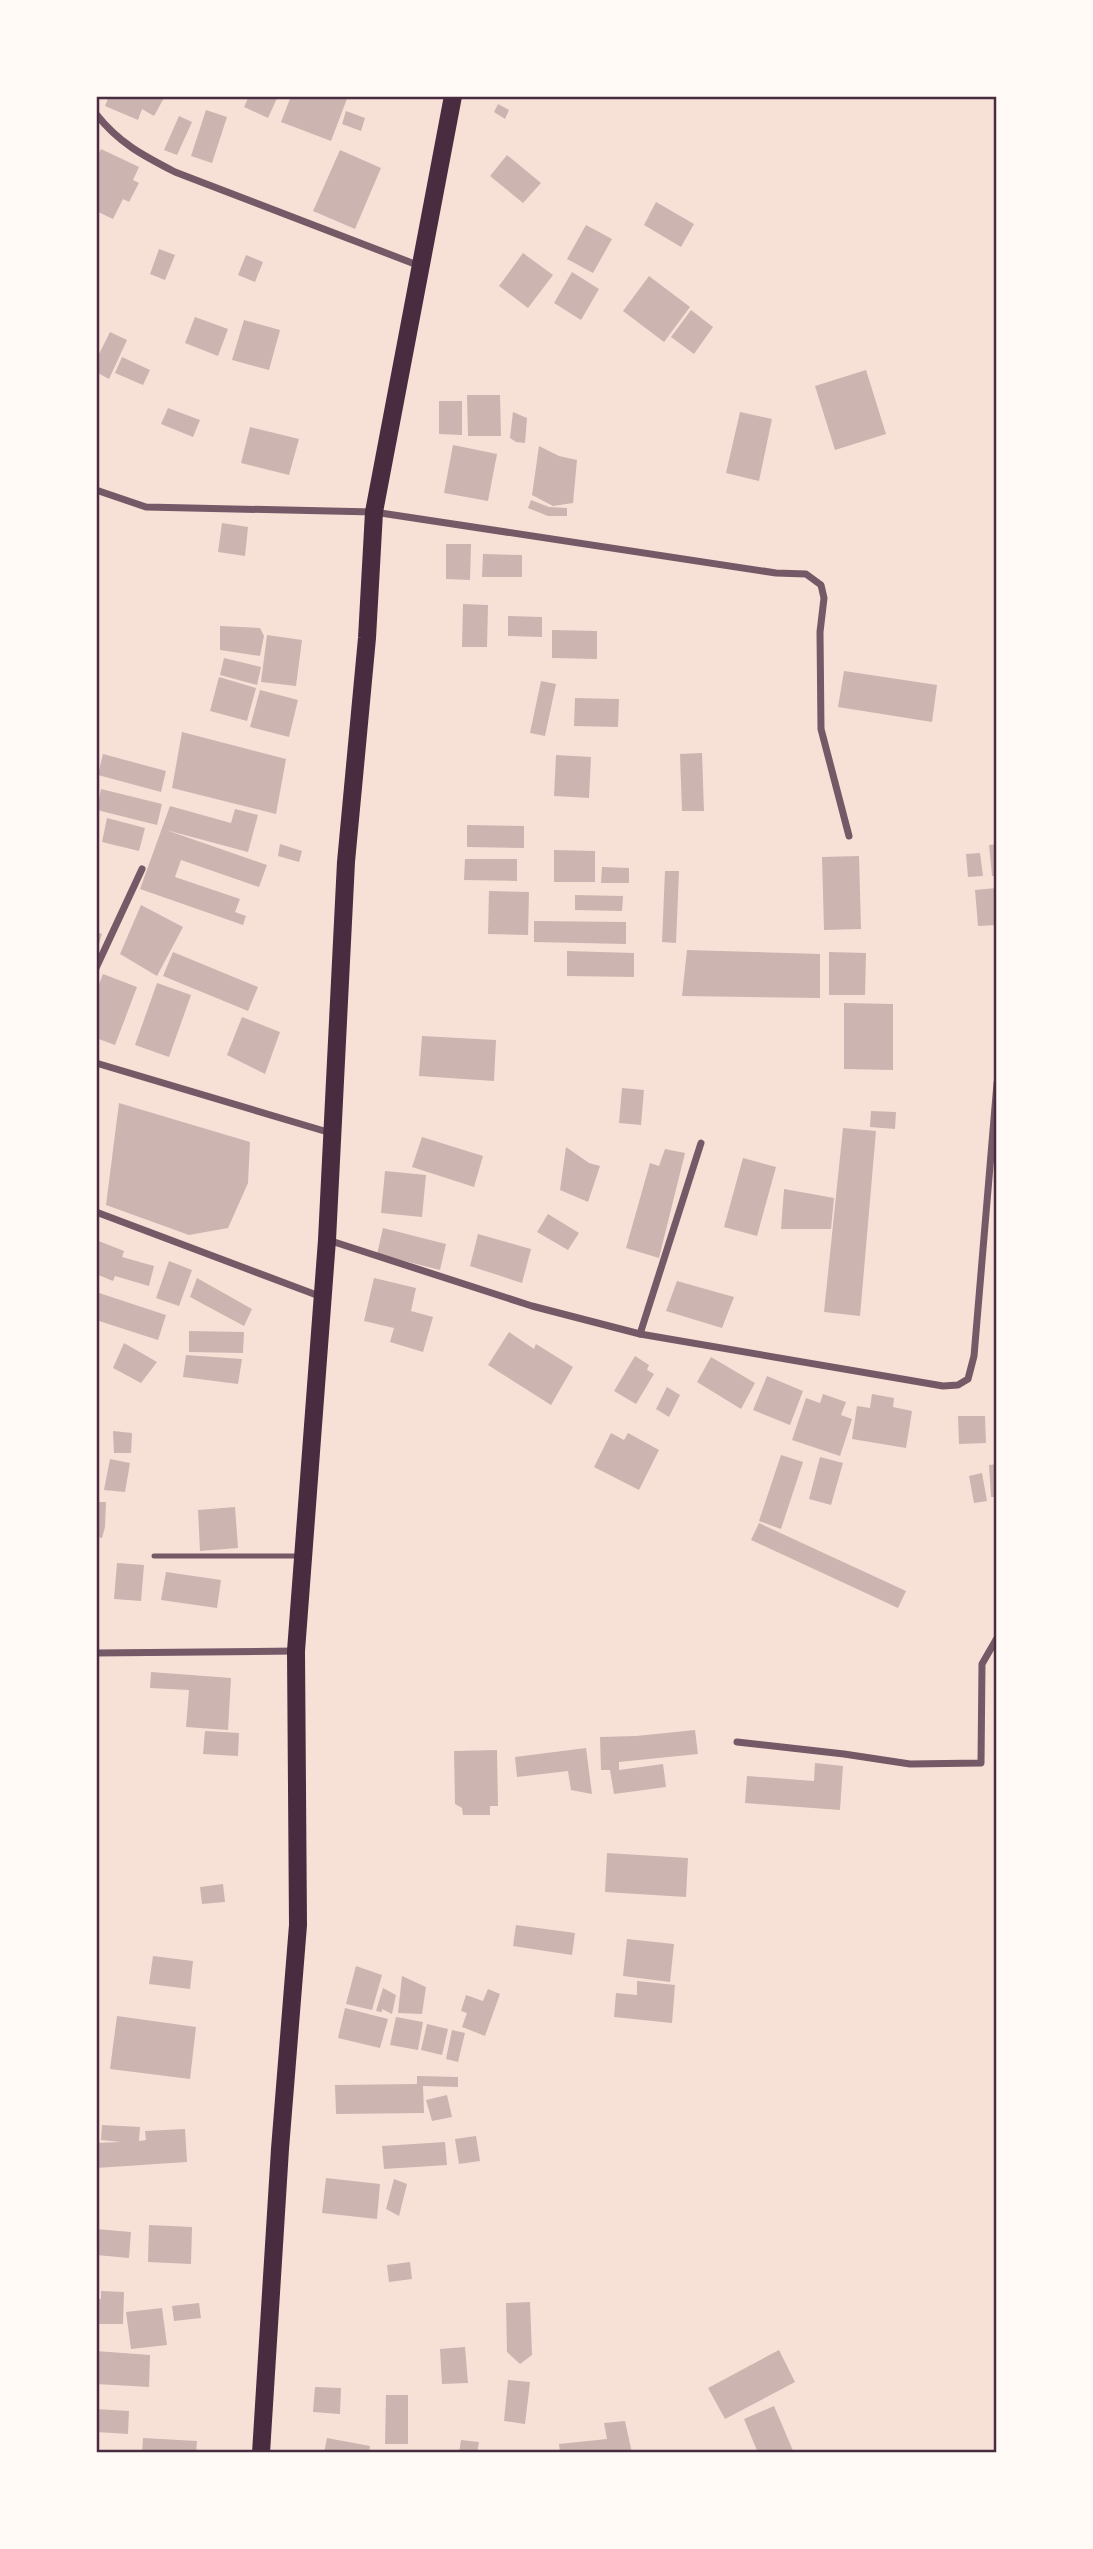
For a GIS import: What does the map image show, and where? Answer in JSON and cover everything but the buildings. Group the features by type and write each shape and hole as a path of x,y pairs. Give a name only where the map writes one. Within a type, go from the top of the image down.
{"main road":[{"path":"261,2453 280,2149 298,1925 296,1651 327,1240 346,862 367,638 374,512 453,96"}],"street":[{"path":"96,114 112,134 137,153 175,172 421,266"},
{"path":"96,490 146,507 374,512 776,573 806,574 821,585 824,598 820,632 821,729 849,836"},
{"path":"96,968 142,869"},
{"path":"96,1063 331,1133"},
{"path":"327,1240 532,1306 640,1334 943,1386 958,1385 968,1379 974,1356 997,1083"},
{"path":"640,1334 701,1143"},
{"path":"96,1212 322,1297"},
{"path":"737,1742 910,1764 981,1763 982,1664 997,1638"},
{"path":"96,1653 296,1651"}],"lane":[{"path":"154,1556 303,1556"}]}
